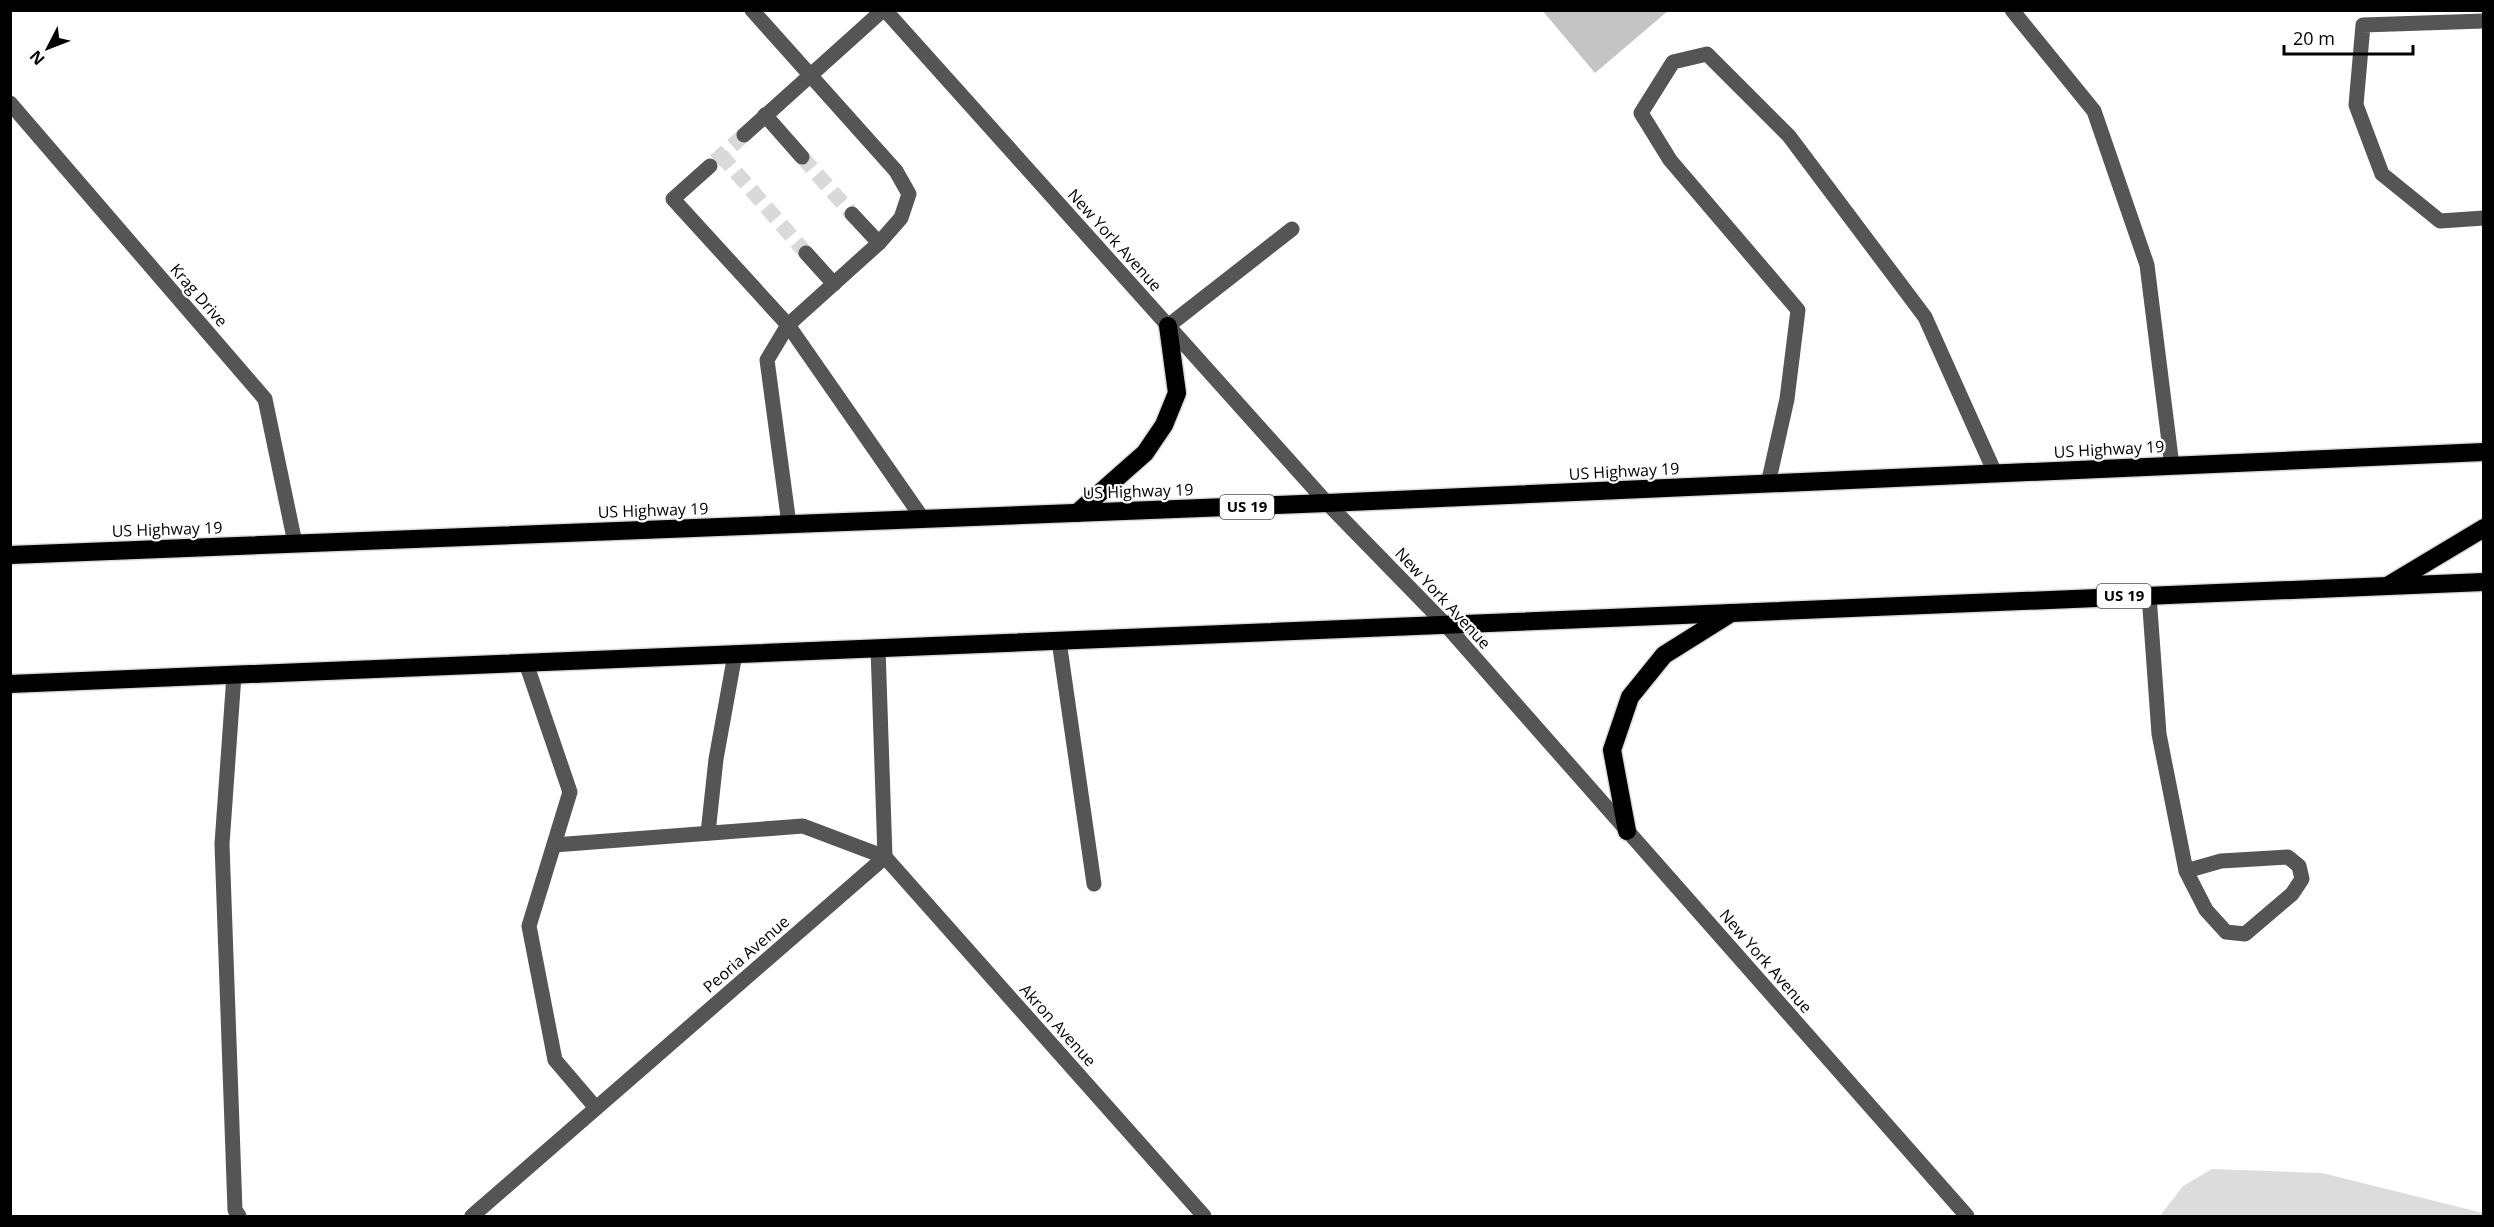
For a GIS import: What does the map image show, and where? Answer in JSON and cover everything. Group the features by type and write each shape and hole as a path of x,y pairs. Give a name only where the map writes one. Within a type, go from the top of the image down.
{"highway":[{"path":"1077,513 1145,453 1164,425 1177,393 1168,326"},
{"name":"US Highway 19","path":"10,555 1327,504 2484,452"},
{"path":"2388,585 2484,528"},
{"name":"US 19","path":"10,684 2484,582"},
{"path":"1627,831 1612,750 1630,697 1664,655 1733,612"}],"street":[{"path":"752,10 896,171 909,194 901,218 879,243 788,325 767,360 789,524"},
{"path":"744,135 884,10"},
{"name":"New York Avenue","path":"884,10 1327,504 1445,624 1967,1216"},
{"path":"2012,10 2094,111 2147,265 2172,465"},
{"path":"2484,21 2363,24 2356,105 2382,174 2440,221 2484,218"},
{"path":"1768,484 1787,399 1798,310 1670,160 1641,113 1673,62 1707,54 1790,136 1925,317 1995,473"},
{"name":"Krag Drive","path":"10,103 265,399 295,543"},
{"path":"765,115 802,157"},
{"path":"710,166 673,198 788,325 923,519"},
{"path":"852,214 879,243"},
{"path":"1168,326 1292,229"},
{"path":"806,253 834,284"},
{"path":"2149,595 2159,734 2186,871 2206,910 2226,932 2246,934 2292,894 2301,879 2299,866 2288,857 2221,861 2186,871"},
{"path":"1059,640 1094,884"},
{"path":"554,845 803,826 885,857 878,648"},
{"path":"708,833 716,759 735,654"},
{"path":"526,663 570,792 529,926 555,1060 596,1108"},
{"path":"234,675 222,844 235,1209 239,1216"},
{"name":"Peoria Avenue","path":"472,1216 885,857"},
{"name":"Akron Avenue","path":"885,857 1204,1216"}],"shaded area":[{"path":"2212,1169 2322,1173 2483,1213 2483,1216 2160,1216 2183,1186"}],"building":[{"path":"1542,10 1669,10 1595,73"}],"tunnel":[{"path":"715,161 744,135"},
{"path":"721,155 806,253"},
{"path":"802,157 852,214"}]}
